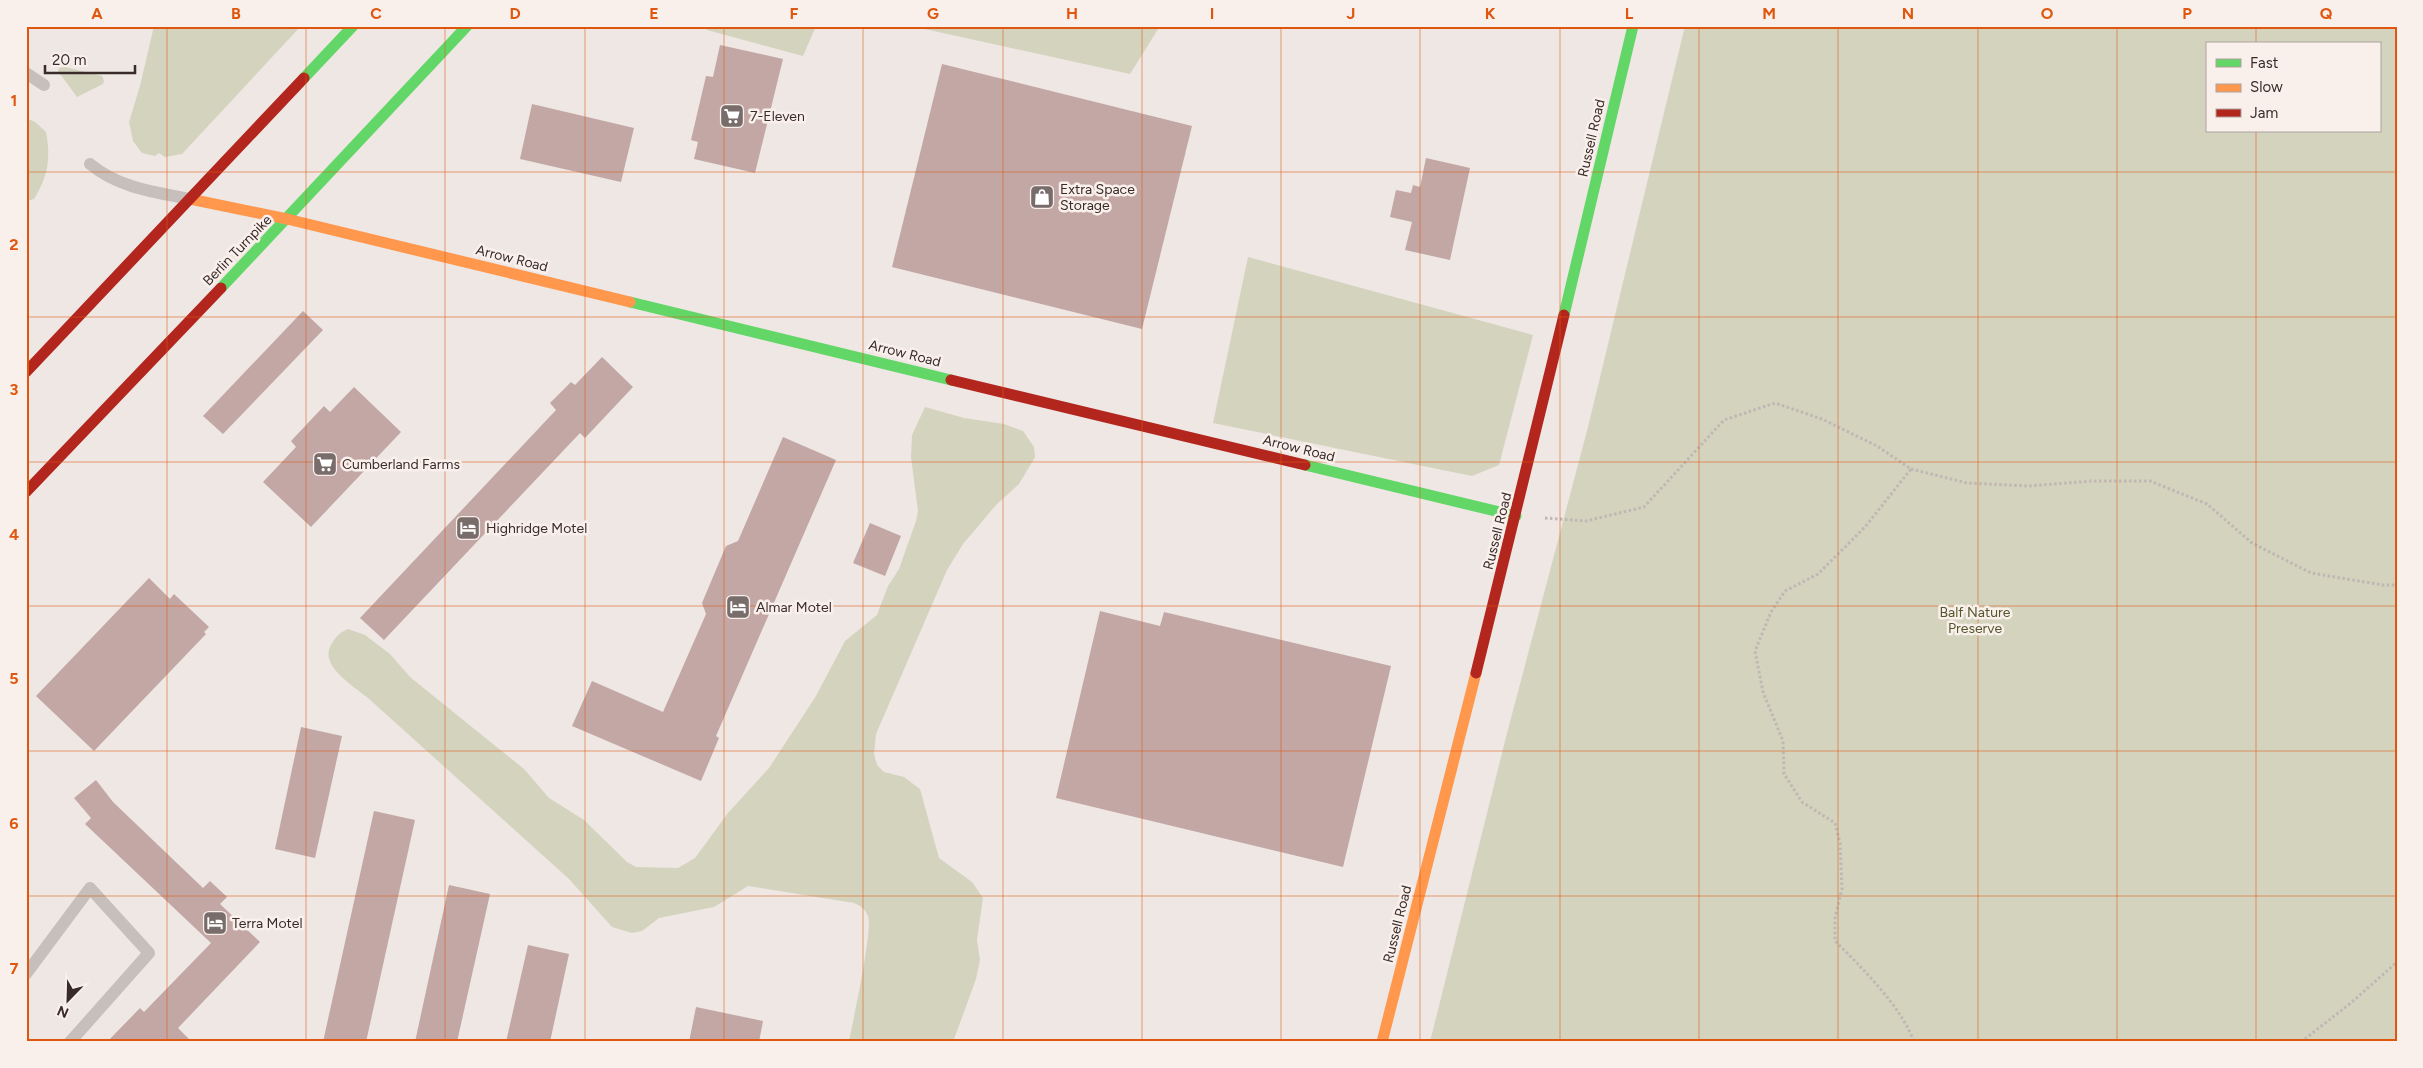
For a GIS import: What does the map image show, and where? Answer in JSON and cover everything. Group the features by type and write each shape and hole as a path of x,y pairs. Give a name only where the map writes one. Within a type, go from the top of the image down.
{"main road":[{"path":"26,372 353,26"},
{"name":"Berlin Turnpike","path":"26,492 287,219 467,26"},
{"name":"Russell Road","path":"1382,1042 1516,516 1633,26"},
{"name":"Arrow Road","path":"190,199 287,219 1516,516"}],"lane":[{"path":"26,73 44,85"},
{"path":"90,164 114,180 132,187 190,199"},
{"path":"26,974 90,888 150,953 70,1042"}],"path":[{"path":"1516,516 1586,521 1644,507 1724,420 1776,403 1822,419 1862,438 1878,446 1911,469 1967,483 2019,486 2093,481 2150,482 2207,504 2252,543 2311,573 2383,585 2397,585"},
{"path":"1911,469 1865,527 1818,574 1785,591 1771,612 1755,651 1763,692 1783,741 1784,774 1802,802 1835,823 1840,843 1842,889 1835,918 1835,941 1876,984 1901,1018 1914,1042"},
{"path":"2301,1042 2352,1002 2397,962"}],"green space":[{"path":"154,26 301,26 182,154 165,157 159,153 155,156 142,153 133,141 129,122 140,86"},
{"path":"705,26 816,26 803,56 707,30"},
{"path":"911,26 1160,26 1130,74"},
{"name":"Balf Nature Preserve","path":"1685,26 2397,26 2397,1042 1430,1042 1506,737 1588,427"},
{"path":"65,67 102,76 103,84 77,97 58,71 59,68"},
{"path":"26,118 35,122 46,132 48,150 45,175 34,199 27,201"},
{"path":"1248,257 1533,335 1499,465 1472,476 1213,423"},
{"path":"925,407 964,418 1004,424 1023,431 1034,447 1035,457 1019,484 996,505 963,544 947,570 876,734 874,754 877,765 884,772 904,777 920,789 939,858 972,882 983,898 977,940 980,960 976,979 953,1042 849,1042 869,925 866,911 854,903 748,886 714,907 659,918 642,931 632,933 612,927 569,879 340,675 330,660 331,645 340,633 348,629 365,635 390,654 410,677 524,769 549,798 584,820 627,862 636,867 678,868 695,858 728,813 769,768 816,696 845,641 877,615 888,586 899,569 916,521 918,511 911,457 912,435"}],"building":[{"name":"7-Eleven","path":"720,45 783,59 755,173 694,159 698,142 691,140 706,76 713,77"},
{"name":"Extra Space Storage","path":"942,64 1192,126 1142,329 892,267"},
{"path":"532,104 634,128 621,182 520,159"},
{"path":"1426,158 1470,168 1450,260 1405,250 1412,222 1390,217 1396,190 1411,193 1413,185 1420,187"},
{"path":"303,311 323,330 223,434 203,416"},
{"name":"Highridge Motel","path":"602,357 633,387 585,438 580,433 384,640 360,618 556,410 550,403 571,382 575,385"},
{"name":"Cumberland Farms","path":"354,387 401,432 311,527 263,482 296,447 291,441 324,406 330,412"},
{"name":"Almar Motel","path":"783,437 836,460 716,736 719,738 701,781 572,726 592,681 663,712 706,614 702,603 726,546 738,541"},
{"path":"870,523 901,536 885,576 853,563"},
{"path":"149,578 170,599 174,594 209,627 204,632 206,634 94,751 36,696"},
{"path":"1100,611 1160,626 1164,612 1391,666 1343,867 1056,798"},
{"path":"301,727 342,736 315,858 275,849"},
{"name":"Terra Motel","path":"96,780 113,802 203,888 210,881 227,897 220,904 260,942 178,1028 192,1042 107,1042 140,1008 144,1012 211,943 85,824 91,818 74,798"},
{"path":"374,811 415,820 366,1042 323,1042"},
{"path":"449,885 490,894 457,1042 415,1042"},
{"path":"528,945 569,954 550,1042 506,1042"},
{"path":"696,1007 763,1021 759,1042 689,1042"}],"traffic: fast":[{"path":"304,78 353,26"},
{"path":"221,288 467,26"},
{"path":"1564,315 1633,26"},
{"path":"630,302 951,380"},
{"path":"1305,465 1516,516"}],"traffic: slow":[{"path":"190,199 287,219"},
{"path":"287,219 630,302"},
{"path":"1382,1042 1476,673"}],"traffic: jam":[{"path":"26,372 304,78"},
{"path":"26,492 221,288"},
{"path":"1476,673 1564,315"},
{"path":"951,380 1305,465"}],"place":[{"name":"7-Eleven","path":"732,116"},
{"name":"Extra Space Storage","path":"1042,197"},
{"name":"Cumberland Farms","path":"325,464"},
{"name":"Highridge Motel","path":"468,528"},
{"name":"Almar Motel","path":"738,607"},
{"name":"Terra Motel","path":"215,923"}]}
